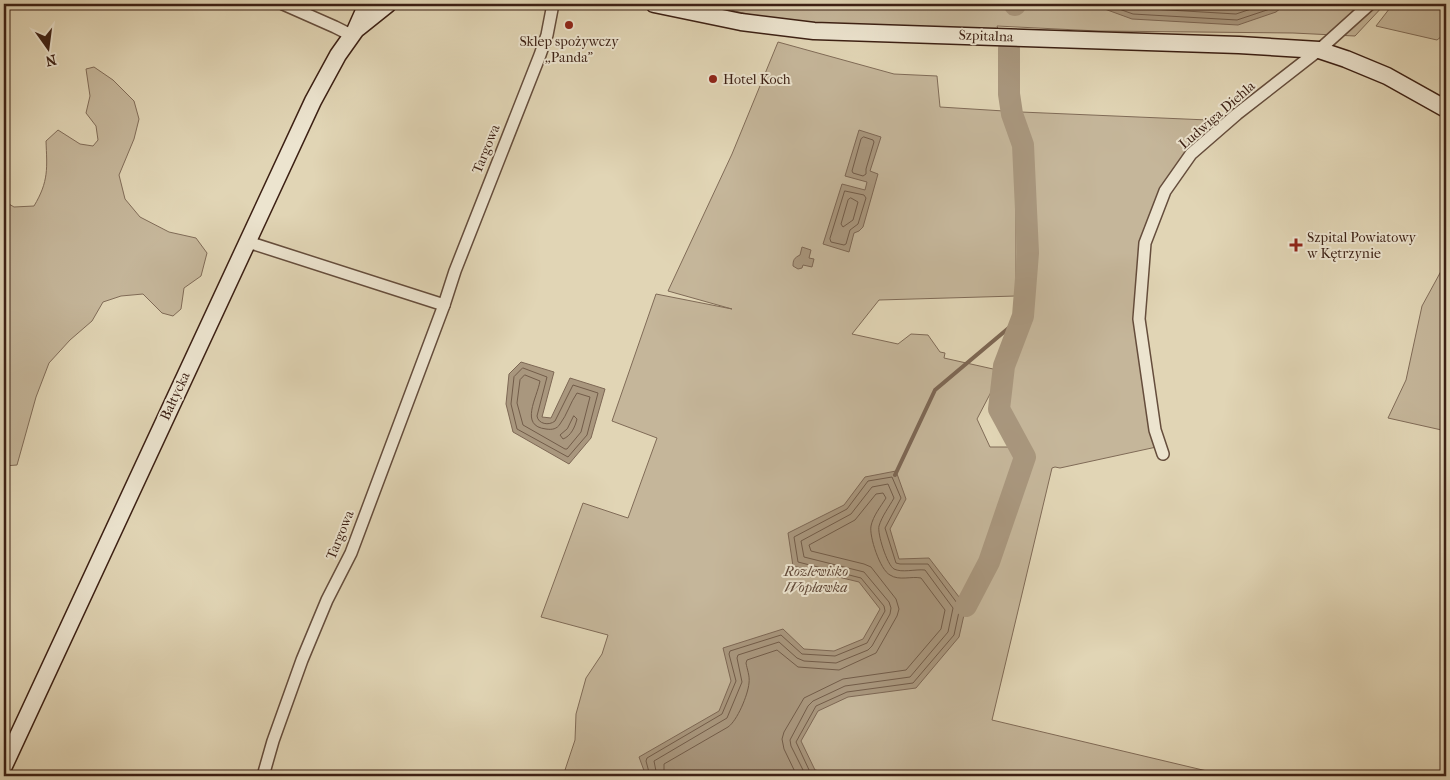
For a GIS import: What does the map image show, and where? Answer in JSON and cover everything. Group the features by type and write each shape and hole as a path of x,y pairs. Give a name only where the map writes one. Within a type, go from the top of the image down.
{"main road":[{"name":"Bałtycka","path":"4,766 316,94 353,33 367,4"},
{"name":"Bałtycka","path":"353,33 388,4"},
{"name":"Szpitalna","path":"654,4 741,22 814,31 1239,45 1319,50 1346,58 1387,76 1446,109"}],"street":[{"path":"283,4 353,33"},
{"name":"Targowa","path":"263,776 273,741 302,660 327,600 351,553 444,305 454,271 540,55 547,34 553,4"},
{"name":"Ludwiga Diehla","path":"1162,454 1154,421 1139,319 1146,243 1165,191 1191,154 1237,114 1319,50 1370,4"},
{"path":"248,242 444,305"}],"green space":[{"path":"707,4 1385,4 1355,36 1293,33 1098,31 997,26 999,32 849,32 755,16"},
{"path":"1393,4 1446,4 1446,33 1437,40 1376,26"},
{"name":"Rozlewisko Wopławka","path":"778,42 894,74 937,76 940,107 1004,111 1016,149 1016,296 879,300 852,334 898,344 911,334 928,335 940,352 945,353 944,358 1002,371 977,419 990,447 1019,447 999,409 1004,366 1023,316 1028,254 1023,145 1012,114 1021,112 1208,120 1223,132 1185,168 1149,228 1138,296 1161,446 1060,468 1052,468 992,720 1228,776 563,776 575,740 576,714 586,678 602,654 608,635 541,617 583,503 628,518 657,438 612,421 656,294 732,309 668,291 732,154"},
{"path":"94,67 113,80 134,101 139,119 134,139 119,175 125,199 140,217 169,232 196,238 207,253 201,276 184,288 181,309 173,316 162,313 143,294 121,296 103,302 92,321 70,340 49,363 36,397 17,465 4,466 4,201 14,207 34,206 45,182 47,167 46,141 58,130 80,144 93,146 98,140 96,126 86,113 90,96 86,69"},
{"path":"1446,262 1446,431 1388,418 1406,380 1422,306"}],"water":[{"path":"1091,4 1286,4 1276,12 1238,25 1132,19"},
{"path":"859,130 881,137 870,171 878,174 863,227 854,233 849,252 823,244 842,184 865,190 867,182 845,176"},
{"path":"802,247 811,250 809,258 814,259 812,267 803,265 802,268 798,269 793,266 793,262 800,255"},
{"path":"521,362 554,372 542,417 551,418 570,378 605,389 591,438 569,464 513,432 506,404 509,374"},
{"path":"896,471 906,499 890,529 899,559 929,558 966,606 959,637 916,688 848,697 818,711 801,741 815,770 844,776 646,776 639,757 719,711 731,681 723,648 783,629 804,649 834,651 863,639 880,609 859,582 793,566 788,533 844,505 865,477"}],"waterway":[{"path":"966,606 989,562 1025,457 999,409 1004,366 1023,316 1028,253 1023,145 1012,114 1009,94 1009,49"},
{"path":"895,475 935,390 1023,316"}],"place":[{"name":"Sklep spożywczy ,,Panda\"","path":"569,25"},
{"name":"Hotel Koch","path":"713,79"},
{"name":"Szpital Powiatowy w Kętrzynie","path":"1296,245"}]}
